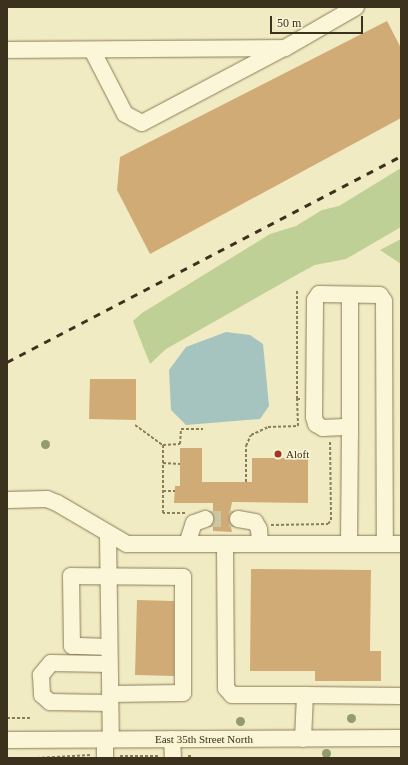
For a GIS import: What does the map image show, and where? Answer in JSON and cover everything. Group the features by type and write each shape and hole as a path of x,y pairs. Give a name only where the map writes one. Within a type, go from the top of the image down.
{"street":[{"path":"92,50 125,114 142,122 285,48 356,7"},
{"path":"7,50 285,48"},
{"path":"7,500 47,500 108,535 127,544 393,544 384,301 380,295 319,294 315,300 314,410 316,424 350,431"},
{"path":"349,544 350,295"},
{"path":"187,544 194,523 205,519"},
{"path":"238,519 255,522 259,529 260,544"},
{"path":"105,758 108,740 110,698 108,535"},
{"path":"225,544 226,688 232,694 401,696"},
{"path":"110,647 72,646 71,576 183,577 183,693 110,698 60,704 45,700 42,670 51,662 110,664"},
{"path":"303,738 305,695"},
{"name":"East 35th Street North","path":"7,740 401,738"},
{"path":"172,739 173,758"}],"path":[{"path":"297,291 298,426"},
{"path":"297,399 303,399"},
{"path":"246,482 246,446 251,435 268,427 303,425 302,413"},
{"path":"135,424 163,445 180,444 181,430 203,429"},
{"path":"265,524 328,524 331,520 332,445 325,436"},
{"path":"163,445 163,513 187,512"},
{"path":"163,463 180,464"},
{"path":"163,491 175,491"},
{"path":"7,718 30,718"}],"green space":[{"path":"401,168 401,227 346,259 315,265 300,273 166,349 150,364 133,321 142,313 270,234 296,226 322,210 339,206"},
{"path":"401,239 401,264 380,250"}],"water":[{"path":"226,332 250,335 263,344 269,406 260,419 186,425 171,410 169,370 186,347"}],"building":[{"path":"387,21 401,48 401,118 150,254 117,190 120,157"},
{"path":"90,379 136,379 136,420 89,419"},
{"path":"180,448 202,448 202,482 252,482 252,458 308,458 308,503 232,502 229,518 232,532 213,531 213,503 174,503 175,486 180,486"},
{"path":"251,569 371,570 370,651 381,651 381,681 315,681 315,671 250,671"},
{"path":"137,600 174,601 174,676 135,675"}],"tunnel":[{"path":"205,519 238,519"}],"railway":[{"path":"7,362 401,156"}],"place":[{"name":"Aloft","path":"278,454"}]}
